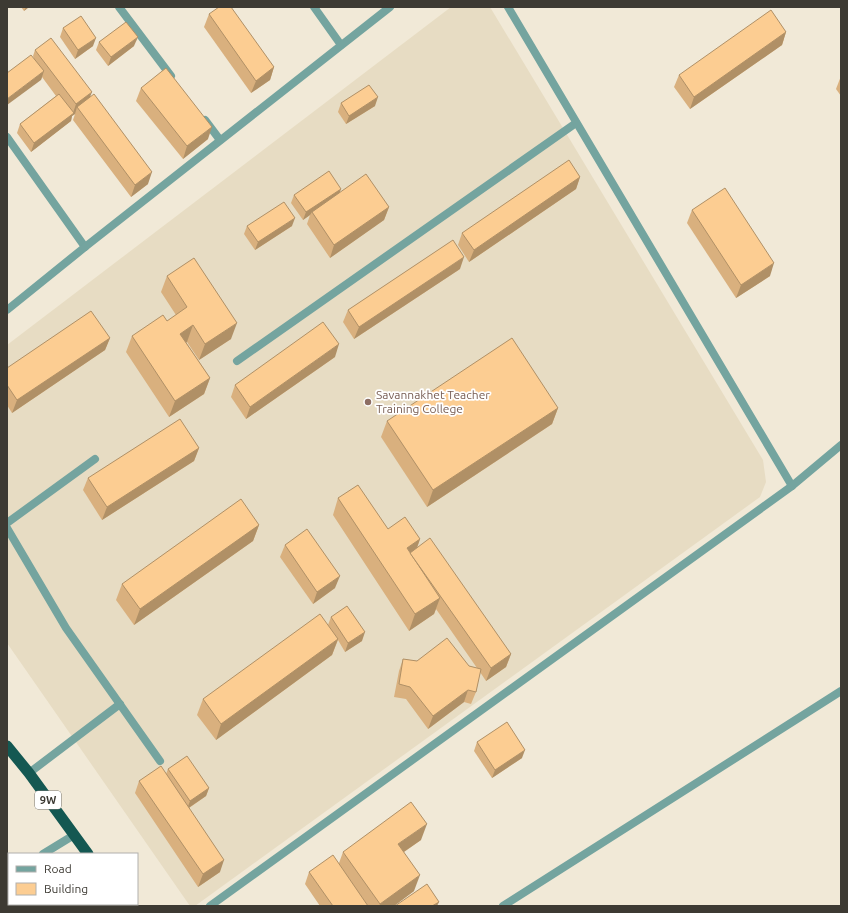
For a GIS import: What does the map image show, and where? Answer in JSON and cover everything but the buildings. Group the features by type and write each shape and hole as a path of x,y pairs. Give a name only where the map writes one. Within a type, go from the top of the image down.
{"highway":[{"name":"9W","path":"7,746 29,773 87,853"}],"street":[{"path":"119,7 177,83"},
{"path":"314,7 341,45"},
{"path":"7,310 390,7"},
{"path":"508,7 792,486"},
{"path":"201,115 220,140"},
{"path":"237,361 576,123"},
{"path":"7,137 85,247"},
{"path":"210,906 792,486 841,445"},
{"path":"7,523 96,458"},
{"path":"7,528 66,628 160,761"},
{"path":"503,906 841,691"},
{"path":"29,773 120,704"},
{"path":"45,853 74,835"}],"shaded area":[{"name":"Savannakhet Teacher Training College","path":"451,7 490,7 763,460 766,482 760,497 195,906 190,906 7,643 7,345"}],"place":[{"name":"Savannakhet Teacher Training College","path":"368,402"}]}
